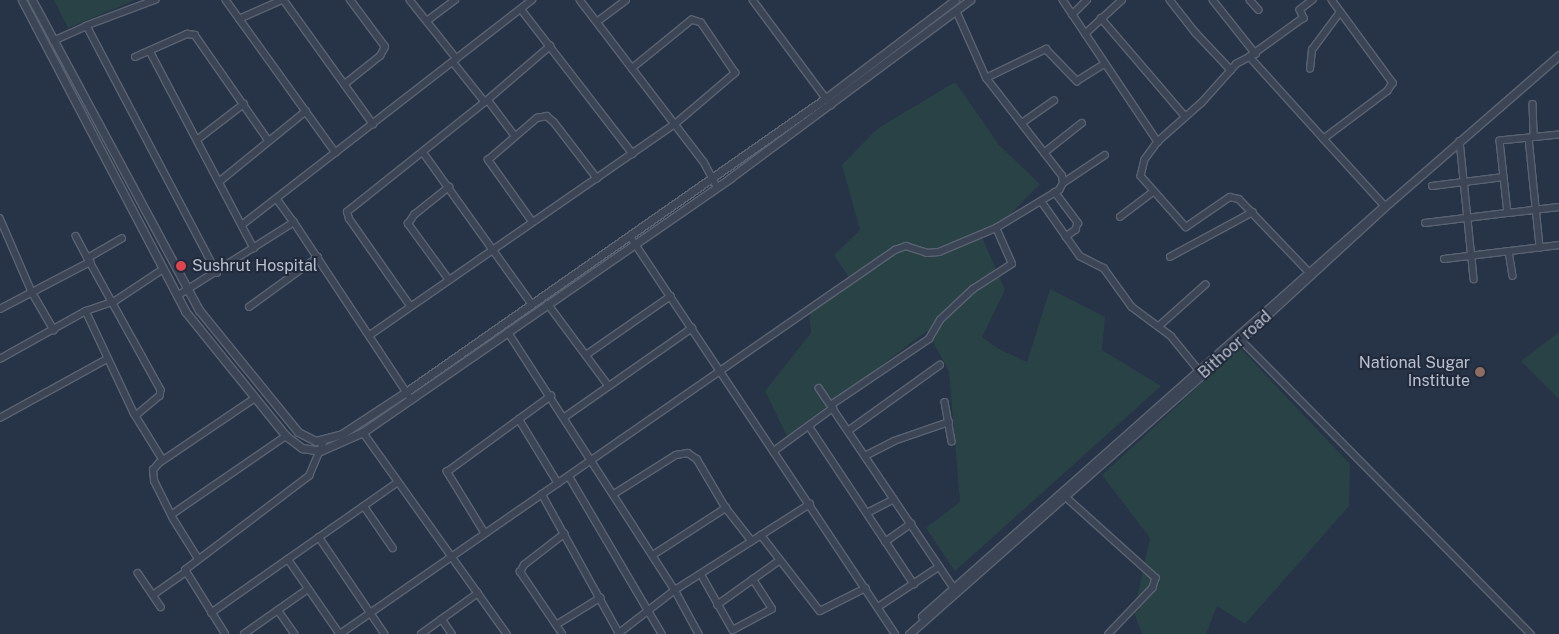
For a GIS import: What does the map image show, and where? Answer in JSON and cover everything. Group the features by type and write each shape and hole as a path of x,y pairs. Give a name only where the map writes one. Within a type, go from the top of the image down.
{"street":[{"path":"22,0 162,270 192,321 286,436 302,448 320,451 363,432 508,332 831,105 970,0"},
{"path":"32,0 187,291 214,330 298,432 310,441 324,440 342,434 406,392 826,98 955,0"},
{"path":"54,41 87,26 156,0"},
{"path":"226,0 336,152"},
{"path":"239,19 283,0 373,124"},
{"path":"345,84 380,56 385,47 350,0"},
{"path":"410,0 455,61 515,136"},
{"path":"427,21 454,0"},
{"path":"242,226 532,0"},
{"path":"580,0 675,124 713,177 717,186"},
{"path":"598,22 626,0"},
{"path":"753,0 831,105"},
{"path":"1063,0 1104,64 1158,142"},
{"path":"1072,15 1087,0"},
{"path":"1085,34 1122,0"},
{"path":"1170,0 1196,34 1231,70"},
{"path":"903,634 953,587 1308,271 1387,204 1324,139 1253,55 1213,0"},
{"path":"1250,0 1258,10"},
{"path":"1308,271 1253,212 1233,196 1186,228 1153,192 1141,172 1148,156 1158,142 1186,117 1231,70 1304,18 1300,10 1313,0"},
{"path":"1324,139 1388,90 1392,83 1332,0"},
{"path":"521,9 633,154"},
{"path":"956,11 986,78 1022,123 1063,182"},
{"path":"1310,69 1312,50 1340,12"},
{"path":"1101,18 1186,117"},
{"path":"370,335 448,279 675,124 736,73 701,23 692,20 632,69"},
{"path":"87,26 217,273"},
{"path":"41,38 49,33"},
{"path":"136,57 187,34 195,35 269,141"},
{"path":"410,306 346,214 350,206 423,152 487,101 550,46"},
{"path":"986,78 1046,49 1076,81 1104,64"},
{"path":"150,51 254,248"},
{"name":"Bithoor road","path":"912,633 1241,340 1387,204 1559,55"},
{"path":"1022,123 1054,101"},
{"path":"197,140 244,104"},
{"path":"1533,104 1532,137 1535,210 1540,247"},
{"path":"219,182 306,111"},
{"path":"532,222 488,162 490,156 537,118 549,117 597,178"},
{"path":"1044,153 1082,123"},
{"path":"1508,213 1500,141 1559,135"},
{"path":"1460,141 1474,279"},
{"path":"423,152 532,304"},
{"path":"288,558 308,589 343,633 901,246 934,253 996,228 1042,202 1055,192 1063,182 1105,155"},
{"path":"1432,186 1503,177"},
{"path":"448,279 408,224 414,215 449,187"},
{"path":"1055,192 1078,223 1076,230 1066,237"},
{"path":"1120,217 1153,192"},
{"path":"277,199 318,257 411,399"},
{"path":"1042,202 1084,260 1104,268 1136,311 1159,326 1198,369"},
{"path":"1424,223 1559,207"},
{"path":"1170,257 1253,212"},
{"path":"0,218 32,292 54,330"},
{"path":"177,296 217,273 294,222"},
{"path":"774,451 810,426 832,407 929,339 940,320 973,289 1012,264 996,228"},
{"path":"76,236 114,301 161,390 160,396 136,416"},
{"path":"630,236 896,634"},
{"path":"0,309 89,260 122,238"},
{"path":"1444,259 1559,245"},
{"path":"1509,251 1513,276"},
{"path":"249,306 318,257"},
{"path":"0,359 86,311 114,301 162,270"},
{"path":"1159,326 1205,285"},
{"path":"586,355 670,296"},
{"path":"548,304 609,386"},
{"path":"86,311 99,334 107,359 136,416 163,460"},
{"path":"564,417 692,328"},
{"path":"508,332 653,555 699,634"},
{"path":"1241,340 1531,634"},
{"path":"0,418 107,359"},
{"path":"848,430 940,365"},
{"path":"819,388 953,587"},
{"path":"484,534 446,474 550,396"},
{"path":"198,558 171,515 152,474 163,460 255,398"},
{"path":"945,402 952,441"},
{"path":"519,419 558,483"},
{"path":"865,456 899,439 949,422"},
{"path":"810,426 914,584"},
{"path":"363,432 507,634"},
{"path":"171,515 286,436"},
{"path":"224,634 186,573 187,567 309,476 324,440"},
{"path":"614,494 676,455 688,453 697,459 726,508 752,541"},
{"path":"569,476 662,634"},
{"path":"210,614 398,482"},
{"path":"542,494 619,633 650,612 675,590 810,504"},
{"path":"1066,497 1156,578 1153,588 1109,634"},
{"path":"867,514 894,499"},
{"path":"364,506 393,548"},
{"path":"653,555 726,508"},
{"path":"885,542 911,524"},
{"path":"562,634 520,572 524,565 564,534"},
{"path":"761,535 820,611 866,588"},
{"path":"319,537 385,634"},
{"path":"717,605 780,560"},
{"path":"878,607 939,567"},
{"path":"138,573 161,607"},
{"path":"153,595 186,573"},
{"path":"701,574 733,630 769,613 772,606 753,580"},
{"path":"244,634 308,589"},
{"path":"422,634 478,593"},
{"path":"556,625 600,598"},
{"path":"278,610 295,634"},
{"path":"442,620 452,634"}],"green space":[{"path":"54,0 135,0 68,28"},
{"path":"955,82 1000,146 1040,184 999,226 982,237 1005,290 982,337 999,349 1027,362 1050,289 1105,317 1102,350 1161,386 955,571 926,528 960,502 949,371 927,331 787,436 765,391 811,333 809,310 850,279 834,255 860,230 842,165 877,129"},
{"path":"1559,332 1559,399 1521,361"},
{"path":"1240,348 1350,464 1349,506 1245,624 1217,606 1206,634 1142,634 1134,612 1150,538 1102,475"}],"place":[{"name":"Sushrut Hospital","path":"181,266"},
{"name":"National Sugar Institute","path":"1480,372"}]}
